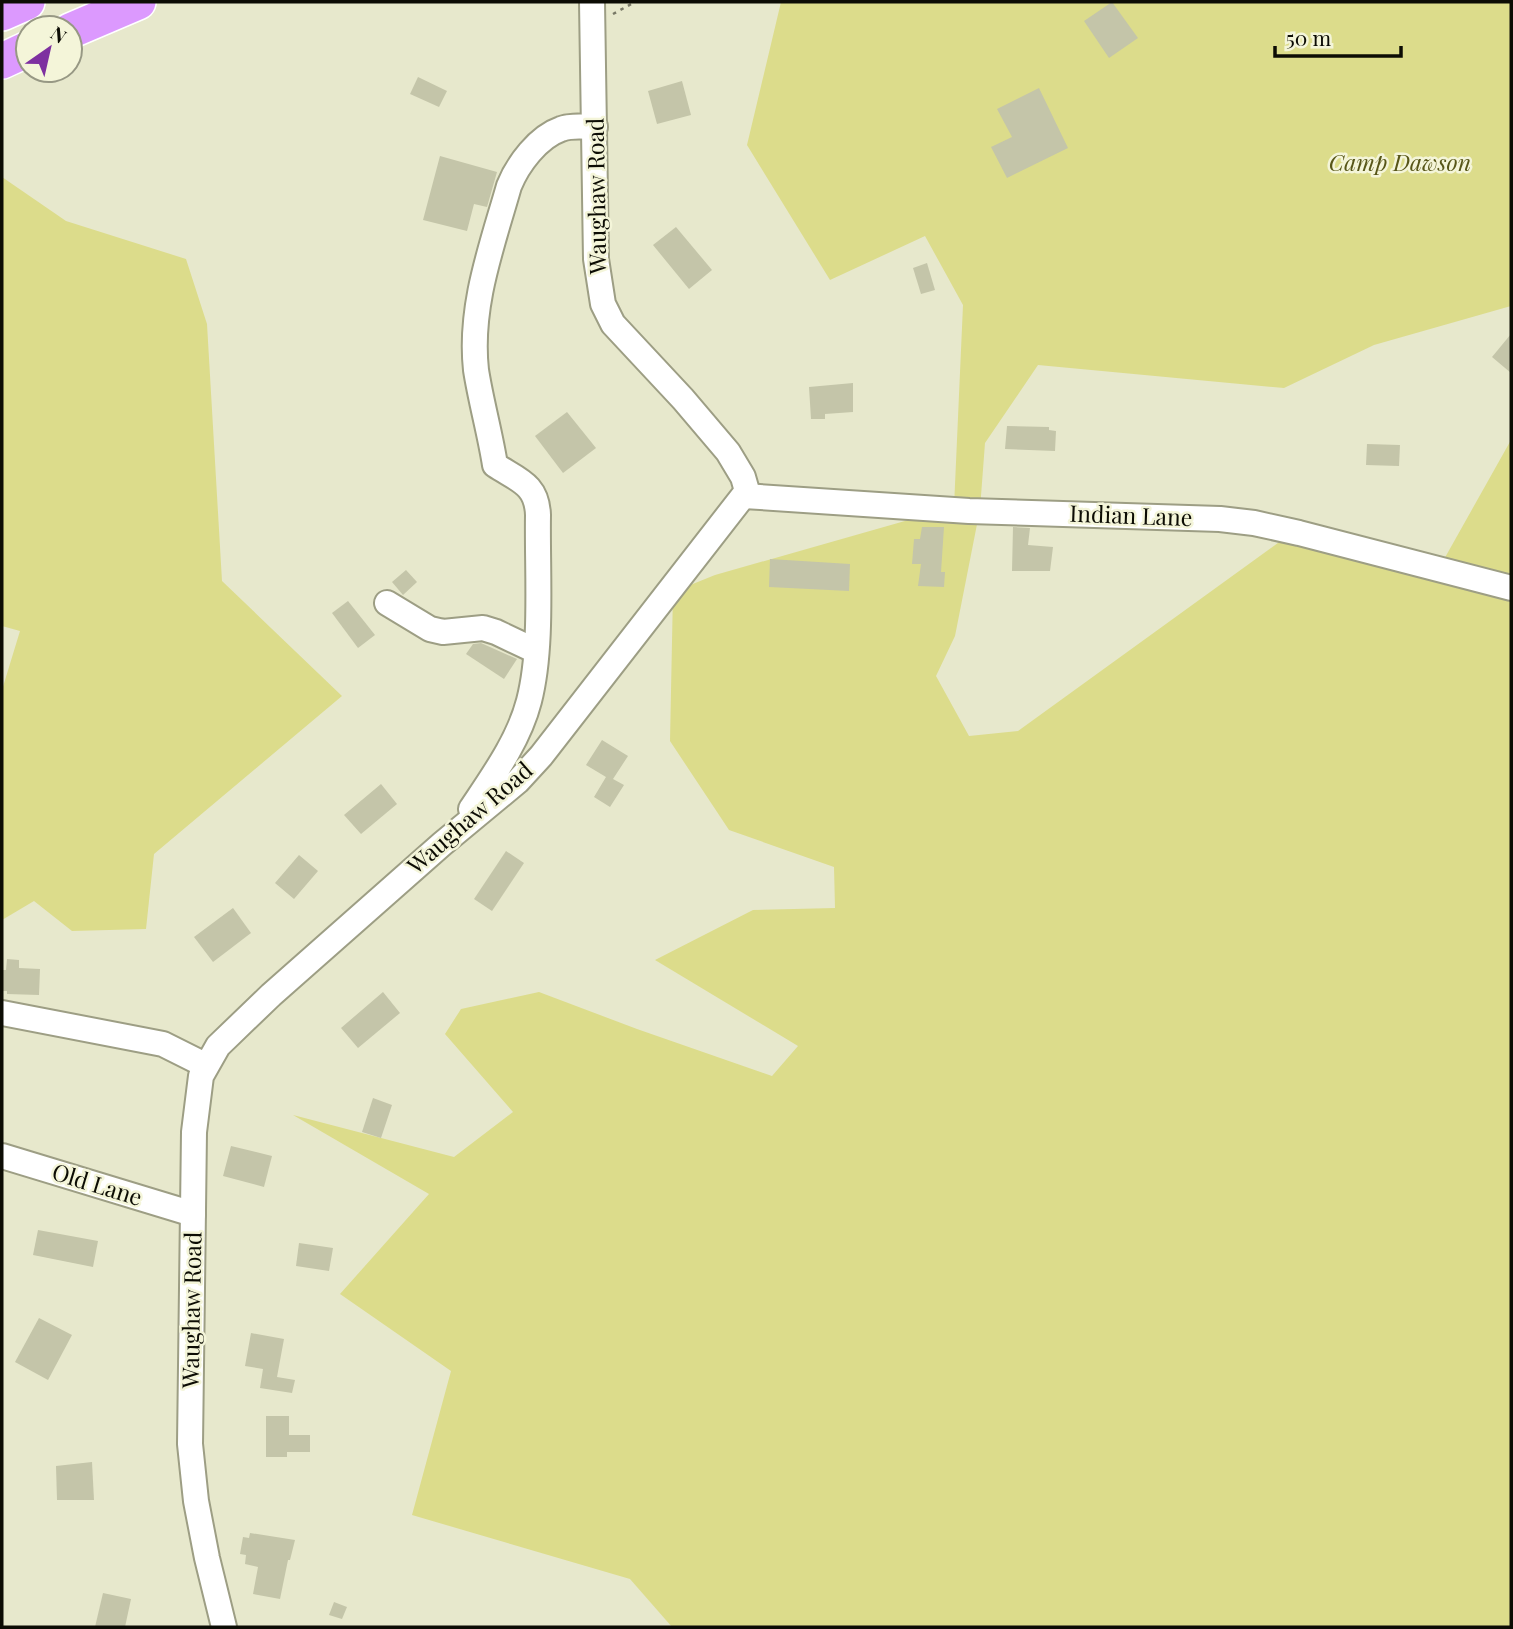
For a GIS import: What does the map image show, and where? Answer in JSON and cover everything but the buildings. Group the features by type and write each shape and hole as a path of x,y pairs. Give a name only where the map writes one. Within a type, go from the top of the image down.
{"highway":[{"path":"2,13 27,2"},
{"path":"84,25 138,2"}],"street":[{"name":"Waughaw Road","path":"224,1627 204,1546 190,1444 195,1110 205,1065 218,1046 271,995 518,781 541,756 747,491 743,477 728,452 613,324 600,293 596,259 592,2"},
{"path":"457,832 491,780 521,722 535,673 536,650 538,503 536,495 527,485 495,465 476,370 478,302 509,186 517,170 537,145 552,133 568,127 595,127"},
{"name":"Indian Lane","path":"744,496 969,511 1220,519 1254,523 1511,588"},
{"path":"387,603 430,629 452,632 482,628 536,650"},
{"path":"2,1013 163,1044 205,1065"},
{"name":"Old Lane","path":"2,1156 193,1214"}],"green space":[{"name":"Camp Dawson","path":"781,2 1511,2 1511,306 1374,345 1284,388 1038,365 985,443 980,509 955,636 936,676 969,736 1018,731 1300,527 1438,570 1511,440 1511,1627 672,1627 630,1579 412,1515 451,1371 340,1294 429,1194 293,1115 454,1157 513,1112 445,1034 461,1009 539,992 772,1076 798,1046 655,960 753,910 835,908 834,867 729,830 670,741 673,592 715,575 954,507 963,305 925,236 830,280 747,145"},
{"path":"2,177 66,221 186,259 207,324 222,581 342,696 154,854 146,929 72,931 34,901 2,920 2,690 20,631 2,626"}]}
